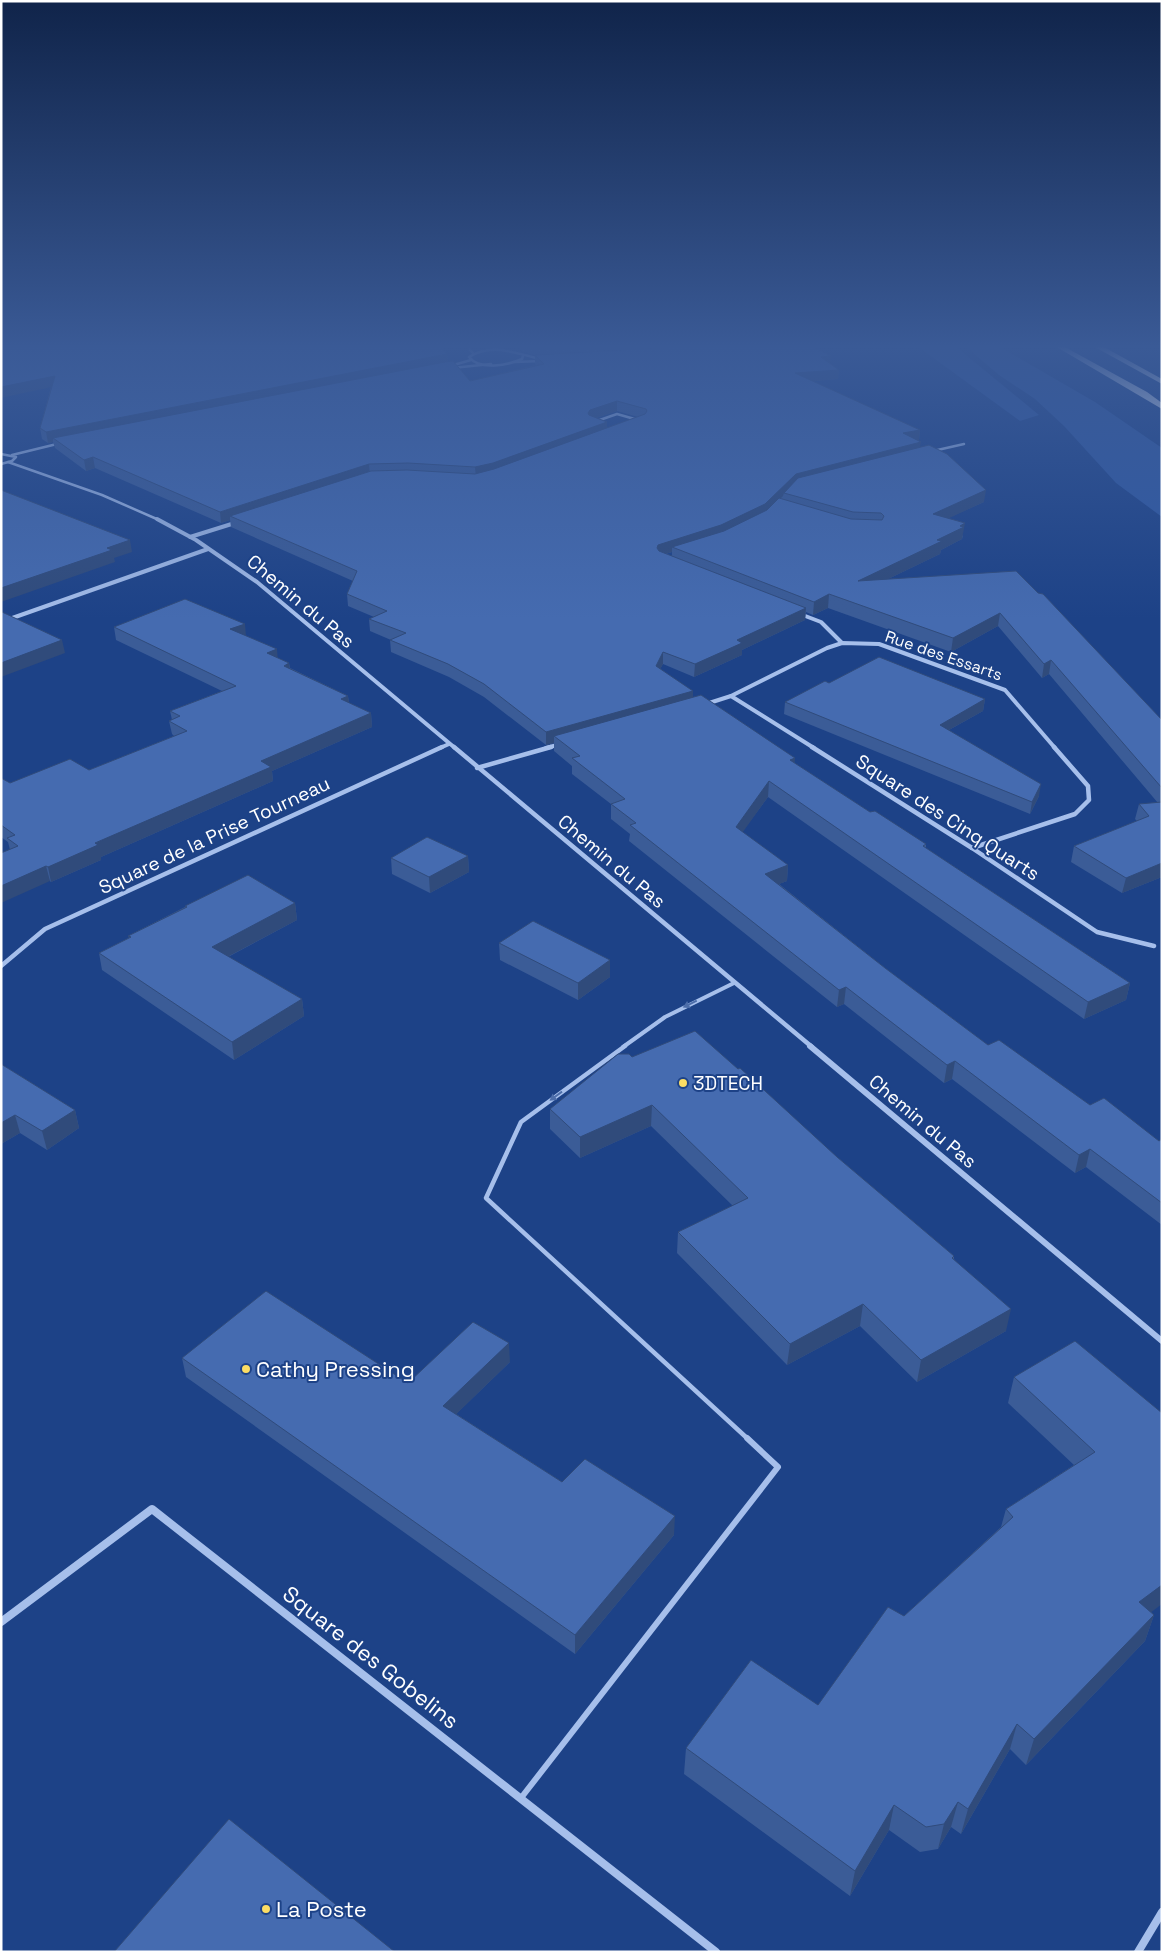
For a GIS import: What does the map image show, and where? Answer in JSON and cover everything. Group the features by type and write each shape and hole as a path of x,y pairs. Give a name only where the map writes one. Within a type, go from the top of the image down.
{"street":[{"path":"1,454 12,454 68,442"},
{"path":"927,452 964,444"},
{"path":"1,464 16,457 12,454"},
{"name":"Chemin du Pas","path":"8,462 88,490 156,519 190,537 257,582 1162,1341"},
{"path":"190,537 244,520"},
{"path":"1,622 208,549"},
{"path":"794,612 821,622 842,643"},
{"name":"Rue des Essarts","path":"698,707 731,696 827,648 842,643 879,644 1005,690 1088,786 1089,800 1075,814 972,848"},
{"name":"Square des Cinq Quarts","path":"731,696 972,848 1097,932 1154,946"},
{"path":"477,768 569,742"},
{"name":"Square de la Prise Tourneau","path":"1,966 45,929 449,744"},
{"name":"Square des Gobelins","path":"1,1622 152,1509 716,1952"},
{"path":"1138,1952 1162,1912"}],"lane":[{"path":"521,1798 778,1467 486,1198 521,1122 665,1017 734,983"}],"shaded area":[{"path":"1074,437 1146,437 1162,448 1162,517 1116,483"}],"building":[{"path":"565,437 493,463 475,467 408,463 369,464 220,512 93,457 84,460 53,438"},
{"path":"581,437 911,437 921,442 796,474 765,504 721,525 658,545 659,551 806,608 737,640 742,643 695,664 663,652 656,666 693,691 546,732 484,684 448,664 390,640 406,633 369,619 387,611 347,594 357,571 230,516 371,471 407,470 475,474"},
{"path":"929,445 947,454 986,490 933,514 965,523 960,526 964,527 937,540 942,541 858,581 1016,571 1038,593 1043,594 1162,720 1162,788 1051,660 1044,664 1000,613 953,638 829,594 814,602 672,547 724,531 767,510 779,498 851,519 882,520 884,516 881,513 853,512 784,493 798,478"},
{"path":"1,490 130,540 107,548 112,550 1,588"},
{"path":"185,599 245,624 230,629 277,649 267,653 289,663 284,666 348,696 341,699 371,713 261,761 271,767 95,843 98,845 1,886 1,853 18,846 7,838 15,835 1,825 1,778 10,783 70,759 89,770 187,731 169,721 180,716 170,711 236,686 114,627"},
{"path":"2,612 62,640 1,663"},
{"path":"879,657 985,699 940,725 1041,784 1032,802 785,702 825,681 829,683"},
{"path":"701,695 795,758 790,760 870,812 875,811 926,844 923,846 1130,983 1088,1002 769,781 736,827 788,865 765,874 885,968 988,1045 999,1040 1090,1105 1104,1098 1159,1141 1162,1139 1162,1203 1090,1149 1079,1155 955,1061 947,1065 846,987 839,990 630,825 636,823 611,804 625,799 572,758 580,756 554,736"},
{"path":"1162,802 1162,863 1126,878 1074,846 1149,816 1139,804"},
{"path":"427,837 468,856 429,877 391,858"},
{"path":"248,875 295,903 212,947 302,999 232,1042 99,953 131,937 128,936 187,907 185,906"},
{"path":"533,921 610,960 578,983 499,943"},
{"path":"695,1031 738,1069 740,1068 837,1157 954,1256 952,1258 1011,1309 921,1360 863,1304 790,1344 678,1232 748,1198 652,1105 580,1137 550,1109 618,1054 629,1054 632,1057"},
{"path":"1,1064 75,1110 42,1131 15,1115 1,1123"},
{"path":"266,1291 408,1383 473,1322 509,1343 443,1406 562,1482 585,1459 675,1516 575,1635 182,1358"},
{"path":"1075,1341 1162,1413 1162,1585 1139,1602 1154,1615 1034,1739 1017,1724 968,1809 958,1802 944,1824 926,1827 894,1805 855,1871 686,1748 751,1660 818,1705 888,1607 904,1616 1013,1517 1006,1509 1095,1452 1014,1377"},
{"path":"229,1819 395,1952 114,1952"}],"place":[{"name":"3DTECH","path":"683,1083"},
{"name":"Cathy Pressing","path":"246,1369"},
{"name":"La Poste","path":"266,1909"}]}
